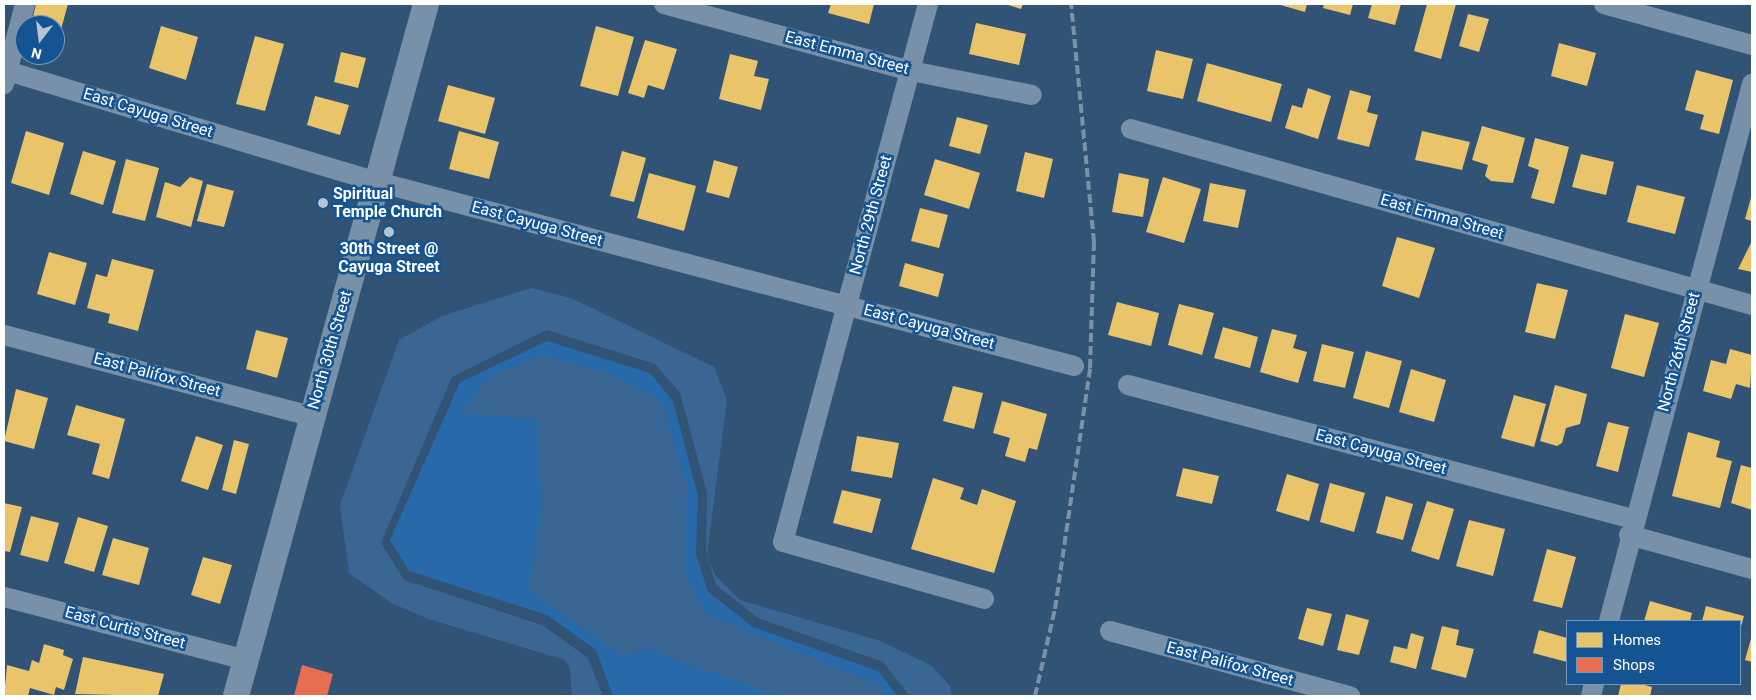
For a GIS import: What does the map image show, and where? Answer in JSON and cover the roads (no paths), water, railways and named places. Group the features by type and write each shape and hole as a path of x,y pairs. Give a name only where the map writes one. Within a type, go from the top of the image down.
{"street":[{"path":"5,75 25,4"},
{"name":"North 30th Street","path":"236,696 311,416 378,182 426,4"},
{"name":"East Emma Street","path":"664,4 911,71 1032,96"},
{"name":"North 29th Street","path":"928,4 784,542 984,599"},
{"path":"1604,4 1752,45"},
{"name":"East Cayuga Street","path":"5,75 378,182 1074,366"},
{"name":"North 26th Street","path":"1609,620 1631,527 1752,84"},
{"name":"East Emma Street","path":"1131,129 1752,305"},
{"name":"East Palifox Street","path":"4,335 311,416"},
{"name":"East Cayuga Street","path":"1128,385 1631,527 1752,569"},
{"name":"East Curtis Street","path":"4,597 246,660"},
{"name":"East Palifox Street","path":"1110,631 1350,696"}],"railway":[{"path":"1035,696 1055,609 1090,368 1094,242 1071,4"}],"place":[{"name":"Spiritual Temple Church","path":"323,203"},
{"name":"30th Street @ Cayuga Street","path":"389,232"}]}
